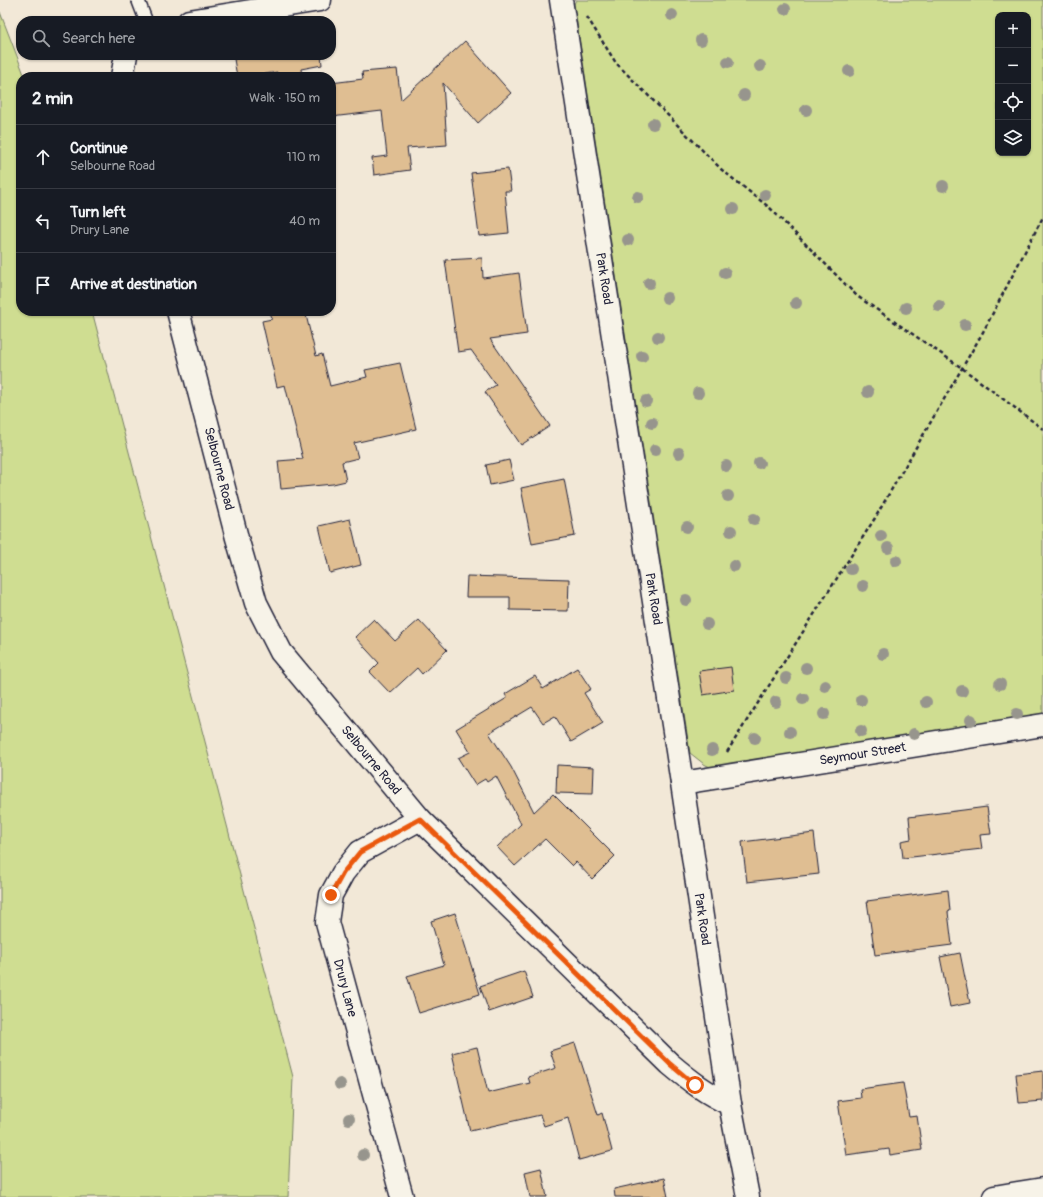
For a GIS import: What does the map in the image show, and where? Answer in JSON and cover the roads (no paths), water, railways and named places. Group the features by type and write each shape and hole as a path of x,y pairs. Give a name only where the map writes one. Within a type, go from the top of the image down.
{"street":[{"path":"220,16 320,0"},
{"name":"Park Road","path":"561,0 730,1104 748,1197"},
{"path":"123,72 125,60"},
{"name":"Selbourne Road","path":"179,316 237,538 256,603 281,652 420,819 670,1064 695,1085 730,1104"},
{"name":"Seymour Street","path":"682,783 1043,725"},
{"name":"Drury Lane","path":"402,1197 327,922 331,895 343,873 360,852 420,819"},
{"path":"994,1197 1043,1189"}],"lane":[{"path":"138,0 144,16"}]}
